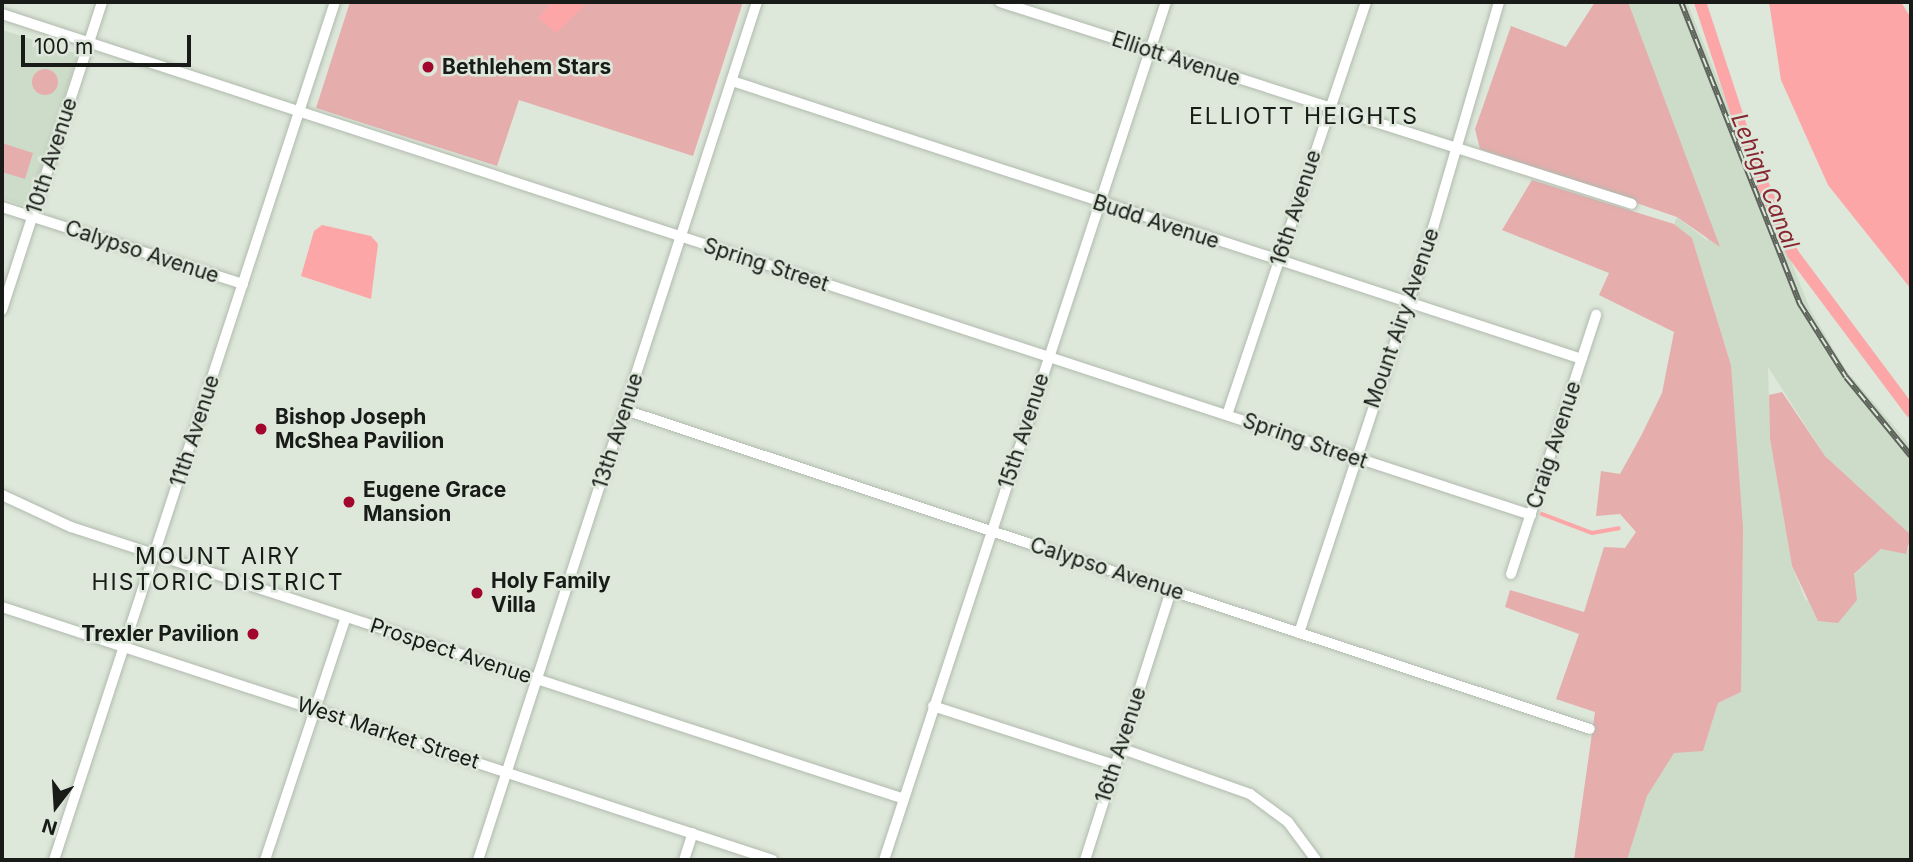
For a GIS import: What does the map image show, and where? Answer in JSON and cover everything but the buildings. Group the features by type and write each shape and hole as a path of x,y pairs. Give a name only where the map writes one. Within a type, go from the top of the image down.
{"street":[{"name":"10th Avenue","path":"2,310 102,2"},
{"name":"11th Avenue","path":"54,860 335,2"},
{"name":"13th Avenue","path":"478,860 757,2"},
{"name":"Elliott Avenue","path":"1000,2 1329,110 1632,204"},
{"name":"15th Avenue","path":"884,860 1166,2"},
{"name":"16th Avenue","path":"1227,415 1366,2"},
{"name":"Mount Airy Avenue","path":"1299,633 1457,149 1499,2"},
{"name":"Spring Street","path":"2,15 1531,515"},
{"name":"Budd Avenue","path":"732,81 1099,204 1582,359"},
{"name":"Calypso Avenue","path":"2,207 243,284"},
{"name":"Craig Avenue","path":"1511,574 1596,315"},
{"name":"Calypso Avenue","path":"625,410 1590,729"},
{"name":"Prospect Avenue","path":"2,495 155,555 904,799"},
{"name":"16th Avenue","path":"1085,860 1171,590"},
{"name":"West Market Street","path":"2,607 773,860"},
{"path":"265,860 346,617"},
{"path":"933,706 1115,765"},
{"path":"1120,748 1259,800 1288,822 1316,860"},
{"path":"684,860 693,834"}],"shaded area":[{"path":"350,2 743,2 693,156 519,100 497,166 316,108"},
{"path":"552,2 579,2 584,6 556,33 538,18"},
{"path":"1595,2 1628,2 1720,247 1677,217 1480,149 1475,129 1511,26 1566,47"},
{"path":"1628,2 1687,2 1810,309 1846,370 1911,446 1911,535 1825,456 1768,367 1770,439 1792,566 1806,601 1854,575 1881,549 1911,549 1911,860 1627,860 1647,796 1674,752 1703,751 1718,703 1741,692 1731,365 1692,238 1674,224 1677,217 1708,241"},
{"path":"1769,2 1901,2 1911,18 1911,289 1828,185 1781,80"},
{"path":"2,30 78,54 28,207 2,198"},
{"path":"45,69 54,73 58,82 54,91 45,95 36,91 32,82 36,73"},
{"path":"2,143 33,153 25,179 2,172"},
{"path":"1532,180 1674,224 1692,238 1731,365 1743,528 1741,692 1718,703 1703,751 1674,753 1647,796 1627,860 1574,860 1595,712 1556,699 1579,634 1505,607 1510,590 1584,612 1604,547 1625,548 1636,532 1620,514 1596,516 1601,471 1620,474 1641,436 1662,393 1674,332 1599,295 1609,273 1502,230"},
{"path":"322,225 371,236 378,244 371,299 301,276 314,231"},
{"path":"1782,392 1825,456 1911,535 1906,554 1881,549 1854,574 1857,600 1838,623 1818,621 1792,566 1770,439 1769,395"}],"waterway":[{"name":"Lehigh Canal","path":"1700,2 1751,157 1793,254 1911,412"},
{"path":"1542,514 1592,533 1619,528"}],"railway":[{"path":"1681,2 1800,304 1846,377 1911,456"}],"place":[{"name":"Bethlehem Stars","path":"428,67"},
{"name":"Bishop Joseph McShea Pavilion","path":"261,429"},
{"name":"Eugene Grace Mansion","path":"349,502"},
{"name":"Holy Family Villa","path":"477,593"},
{"name":"Trexler Pavilion","path":"253,634"}],"district":[{"name":"ELLIOTT HEIGHTS","path":"1304,116"},
{"name":"MOUNT AIRY HISTORIC DISTRICT","path":"218,569"}]}
